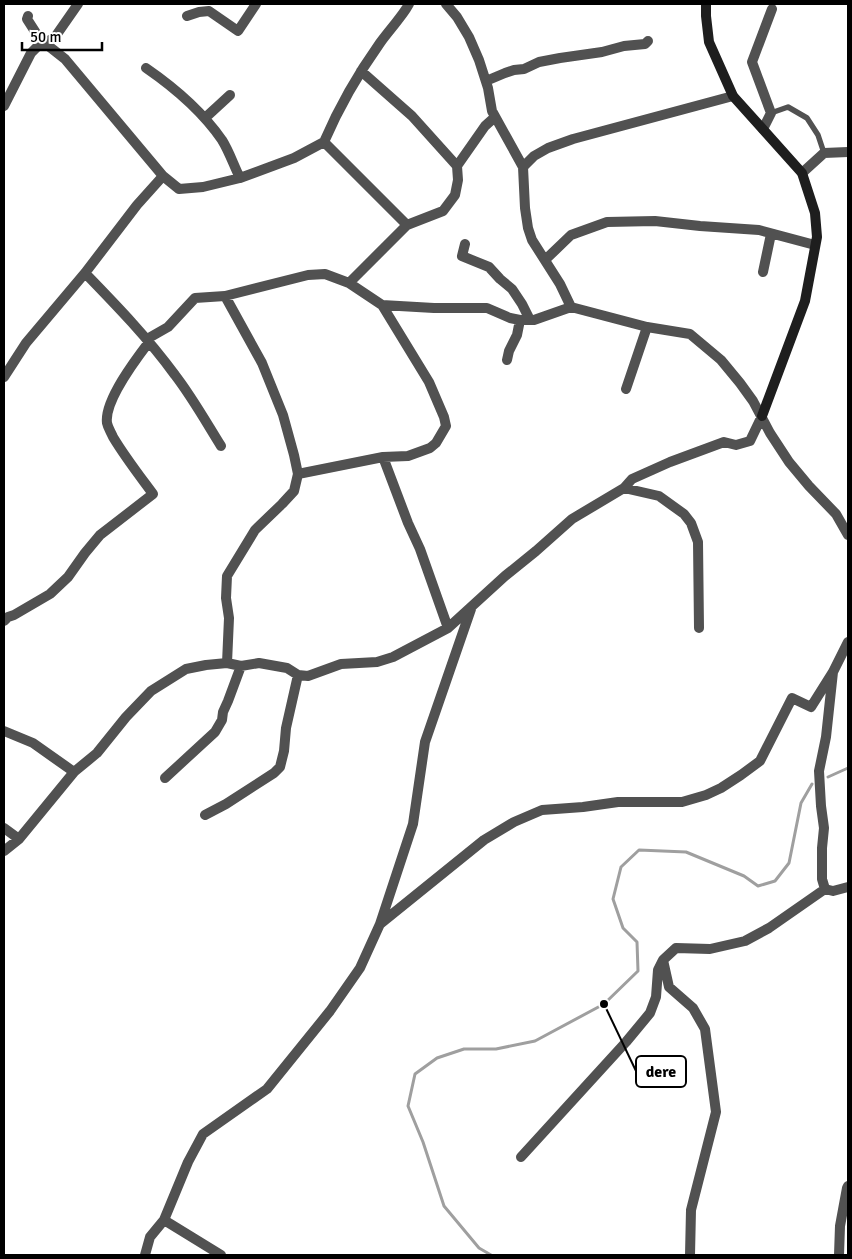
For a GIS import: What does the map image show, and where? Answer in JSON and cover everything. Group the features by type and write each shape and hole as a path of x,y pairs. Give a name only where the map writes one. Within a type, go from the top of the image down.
{"street":[{"path":"4,106 31,53 55,37 78,4"},
{"path":"187,16 199,12 209,12 238,32 256,4"},
{"path":"28,16 27,19 43,44 46,44 65,59 163,176 179,189 203,187 240,178 294,158 324,142 333,119 361,72 409,4"},
{"path":"446,4 457,17 469,37 486,81 492,111 523,167 525,208 532,240 560,284 571,307"},
{"path":"4,851 18,839 74,772 97,753 151,690 186,669 227,663 241,666 260,663 287,668 298,675 308,676 341,664 377,662 394,657 448,628 572,519 624,488 632,480 670,462 724,442 736,445 750,441 762,416 805,301 817,237 815,213 802,173 733,96 709,42 706,4"},
{"path":"763,129 771,113 752,62 772,9"},
{"path":"486,81 514,70 524,69 538,62 602,52 624,46 645,44 648,41"},
{"path":"146,68 167,83 205,118 223,141 240,178"},
{"path":"350,283 407,225 443,211 456,195 458,180 457,166 412,116 361,72"},
{"path":"205,118 230,95"},
{"path":"523,167 534,156 548,148 572,139 733,96"},
{"path":"457,166 485,126 495,117"},
{"path":"324,142 407,225"},
{"path":"802,173 824,153 848,152"},
{"path":"4,376 26,343 85,273 137,205 163,176"},
{"path":"545,260 571,235 607,222 655,221 759,230 815,245"},
{"path":"763,272 770,234"},
{"path":"465,244 462,256 489,267 512,289 522,304 525,320 509,351 507,360"},
{"path":"85,273 148,340 176,376 221,446"},
{"path":"5,617 14,615 50,594 68,577 100,534 153,494 118,446 107,425 106,416 125,374 148,340 168,327 195,298 225,296 308,275 325,274 350,283 382,305 428,382 444,417 446,426 436,443 430,448 408,456 383,457 298,474"},
{"path":"225,296 262,363 283,415 298,474 294,491 255,530 227,576 226,598 229,618 227,663"},
{"path":"382,305 434,308 488,308 510,318 525,320 534,320 571,307 647,327 690,334 721,360 753,401 770,433 789,462 836,514 848,534"},
{"path":"626,389 647,327"},
{"path":"383,457 420,549 448,628"},
{"path":"624,488 659,496 684,514 691,523 698,542 699,628"},
{"path":"145,1255 150,1237 164,1220 188,1162 203,1134 267,1089 330,1011 360,968 380,924 412,824 425,742 471,608"},
{"path":"380,924 484,840 514,822 542,810 583,808 618,802 682,802 706,795 721,788 760,761 792,698 812,707 848,642"},
{"path":"165,778 215,732 222,720 223,712 241,666"},
{"path":"825,889 822,879 824,828 819,771 826,738 833,672"},
{"path":"205,815 266,778 280,767 284,751 286,728 298,675"},
{"path":"4,731 33,743 74,772"},
{"path":"4,828 18,839"},
{"path":"521,1157 650,1013 656,997 658,970 663,960 676,948 710,949 745,941 769,928 825,889 833,891 848,887"},
{"path":"663,960 669,987 693,1008 705,1029 716,1112 691,1210 690,1255"},
{"path":"839,1255 840,1226 848,1186"},
{"path":"164,1220 221,1255"}],"lane":[{"path":"771,113 788,107 806,118 818,135 824,153"}],"waterway":[{"path":"828,777 848,768"},
{"path":"491,1255 479,1248 444,1206 423,1142 408,1106 415,1074 437,1058 464,1049 496,1049 535,1041 604,1004 638,971 637,942 623,928 613,899 621,867 639,850 686,852 744,876 758,886 775,881 789,863 801,803 812,784"}],"place":[{"name":"dere","path":"604,1004"}]}
